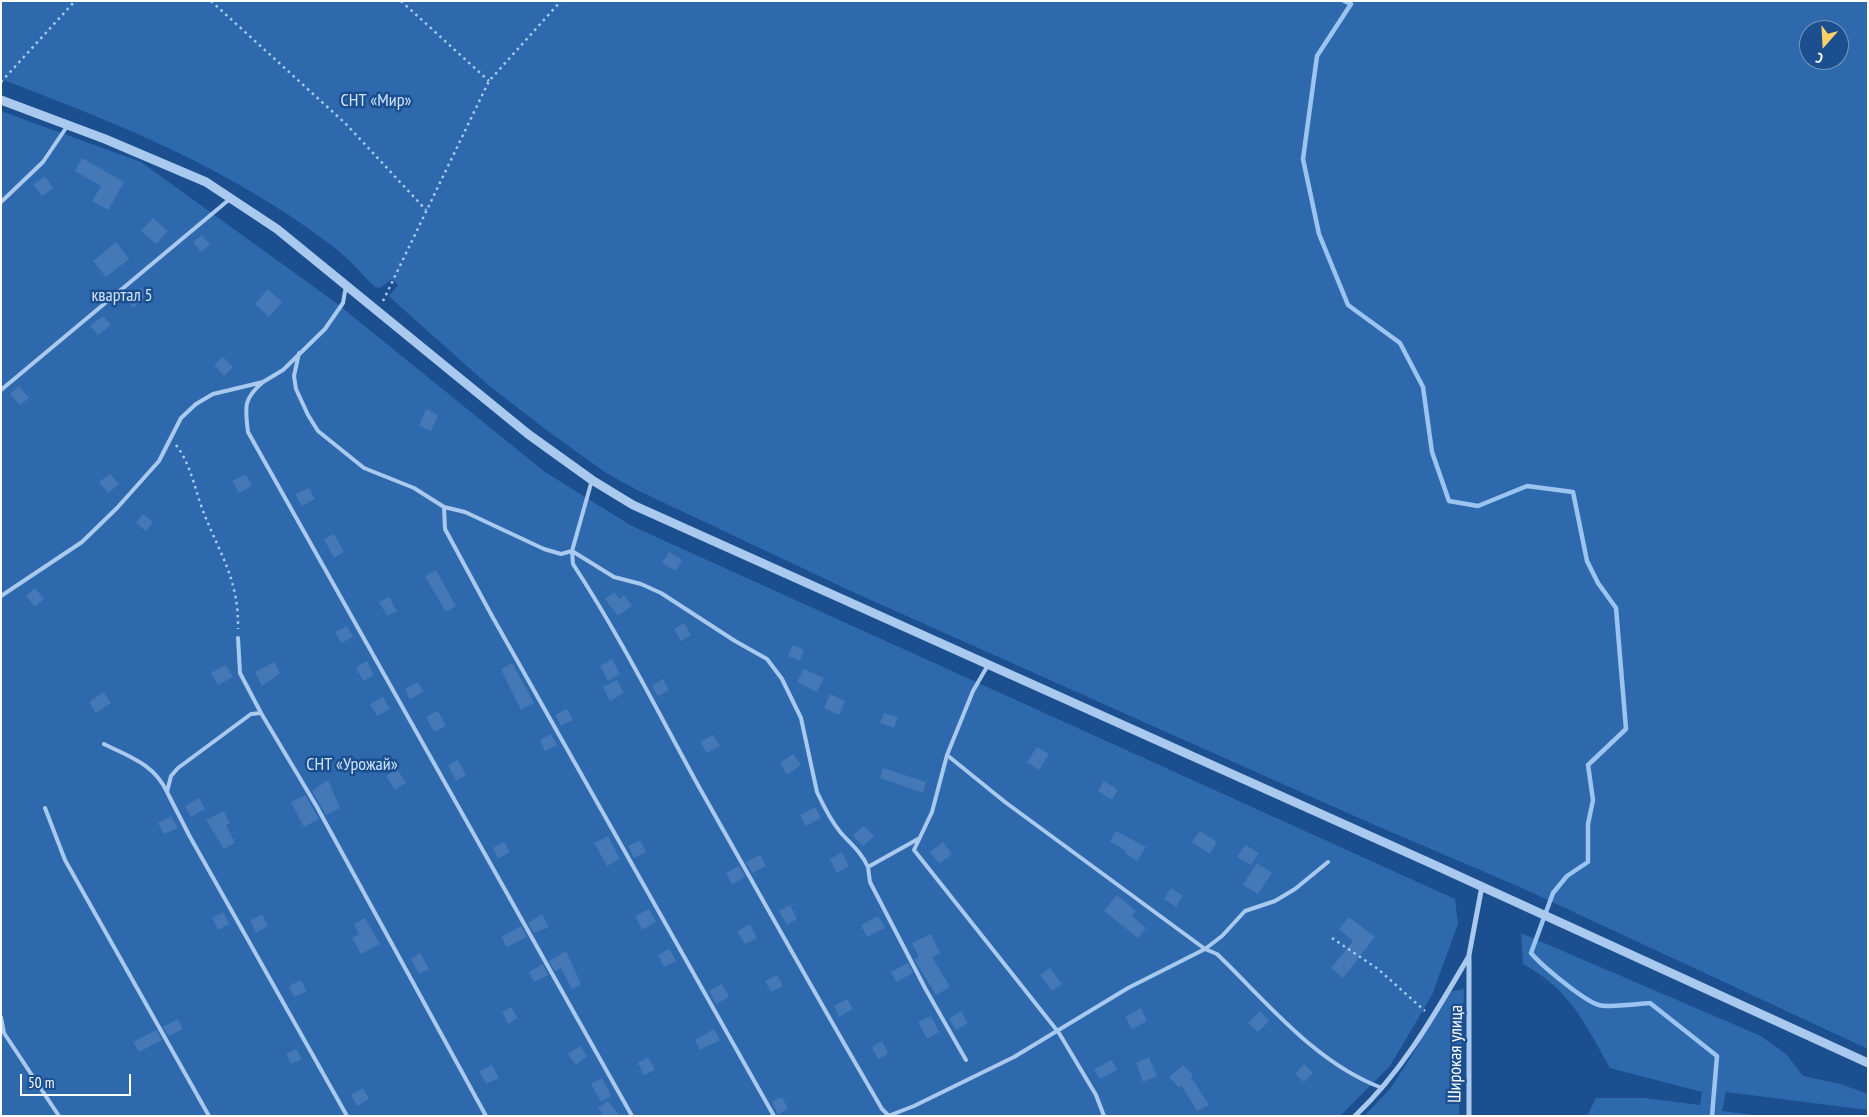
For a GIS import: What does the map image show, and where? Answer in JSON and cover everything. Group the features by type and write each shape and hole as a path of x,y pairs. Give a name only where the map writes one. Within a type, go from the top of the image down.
{"street":[{"path":"1,100 68,125 206,182 278,229 528,434 592,480 633,505 1482,886 1868,1063"},
{"path":"1355,1116 1392,1078 1433,1017 1470,956 1482,886"},
{"name":"Широкая улица","path":"1469,1116 1470,956"}],"lane":[{"path":"1,202 43,162 68,125"},
{"path":"1,390 230,198"},
{"path":"346,283 343,303 325,329 298,353 283,370 262,382 248,394 245,409 248,432 632,1116"},
{"path":"298,353 294,376 296,389 308,415 318,432 364,468 414,488 444,507 465,512 544,549 560,554 572,550"},
{"path":"1,596 82,542 117,508 159,461 181,418 196,404 213,394 262,382"},
{"path":"592,480 572,550 573,564 635,666 699,787 849,1052 882,1109 888,1115 914,1106 1014,1057 1128,988 1205,949 1222,936 1245,911 1275,901 1295,889 1328,862"},
{"path":"444,507 445,529 492,616 774,1116"},
{"path":"572,550 614,577 661,593 735,641 767,659 782,679 800,718 817,792 841,832 864,858 868,867 870,882 925,988 966,1060"},
{"path":"238,638 240,673 261,713 317,807 486,1116"},
{"path":"988,665 972,691 947,755 932,812 914,850 1057,1031 1096,1095 1104,1116"},
{"path":"167,792 172,776 178,768 251,714 261,713"},
{"path":"104,744 146,766 160,777 189,835 347,1116"},
{"path":"947,755 1021,814 1205,949 1217,954 1320,1052 1346,1072 1382,1088"},
{"path":"45,808 65,860 209,1116"},
{"path":"868,867 920,838"},
{"path":"1,1017 4,1033 59,1116"}],"path":[{"path":"1,82 75,1"},
{"path":"211,1 345,123 426,210"},
{"path":"401,1 489,81"},
{"path":"378,311 489,81 561,1"},
{"path":"176,444 186,457 204,515 235,587 238,612 238,638"},
{"path":"1332,938 1378,969 1433,1017"}],"green space":[{"name":"СНТ «Мир»","path":"1,1 1868,1 1868,1049 1522,888 1370,823 855,593 639,491 606,473 487,384 389,296 398,285 392,279 380,288 375,287 331,245 253,193 172,150 88,113 1,79"},
{"name":"СНТ «Урожай»","path":"1,111 141,162 335,302 545,472 632,526 1455,899 1458,924 1432,995 1390,1066 1340,1116 1,1116"},
{"path":"1521,933 1761,1036 1787,1055 1803,1076 1840,1084 1868,1094 1868,1110 1726,1092 1722,1111 1762,1116 1587,1116 1596,1098 1645,1098 1700,1105 1702,1092 1610,1068 1570,1002 1549,981 1523,964"},
{"path":"1464,989 1459,1116 1364,1116 1390,1089 1414,1052 1448,992"}],"building":[{"path":"82,158 124,182 108,210 92,201 101,186 75,171"},
{"path":"45,176 53,188 42,196 33,185"},
{"path":"153,218 168,231 156,244 141,231"},
{"path":"202,235 210,245 201,252 193,242"},
{"path":"116,242 129,259 106,277 93,261"},
{"path":"141,287 148,296 133,308 126,299"},
{"path":"268,289 282,302 269,317 255,304"},
{"path":"103,316 111,325 98,335 90,326"},
{"path":"223,357 233,367 224,376 214,365"},
{"path":"19,386 29,398 20,405 10,394"},
{"path":"426,409 438,415 431,431 419,426"},
{"path":"110,474 119,484 108,493 99,482"},
{"path":"246,474 252,486 239,493 232,481"},
{"path":"309,488 315,499 302,506 295,494"},
{"path":"143,514 153,522 146,531 136,523"},
{"path":"334,534 344,552 334,558 324,539"},
{"path":"669,552 682,560 676,571 662,563"},
{"path":"436,570 456,606 446,612 425,576"},
{"path":"35,588 44,599 35,607 26,596"},
{"path":"614,592 619,599 624,595 632,606 618,616 605,599"},
{"path":"389,597 397,611 387,616 379,602"},
{"path":"684,623 691,635 681,641 674,629"},
{"path":"347,626 353,637 341,643 335,632"},
{"path":"793,645 804,650 800,661 788,656"},
{"path":"612,659 620,674 608,681 600,666"},
{"path":"367,661 374,675 363,681 356,667"},
{"path":"274,662 280,673 262,686 255,672"},
{"path":"512,663 534,703 521,710 501,669"},
{"path":"226,665 233,677 218,685 211,673"},
{"path":"804,669 824,678 817,692 797,682"},
{"path":"663,679 669,690 658,696 652,686"},
{"path":"617,680 624,693 610,701 603,687"},
{"path":"418,682 423,692 410,699 405,689"},
{"path":"104,692 111,703 96,713 89,702"},
{"path":"830,694 845,701 839,715 824,708"},
{"path":"383,697 390,709 377,716 370,704"},
{"path":"567,709 573,720 561,726 555,715"},
{"path":"438,711 446,726 434,732 426,717"},
{"path":"884,713 898,717 894,728 880,723"},
{"path":"551,734 557,745 545,751 540,740"},
{"path":"713,735 720,746 707,753 700,742"},
{"path":"1037,747 1049,754 1039,770 1027,762"},
{"path":"793,754 801,765 787,775 780,763"},
{"path":"458,760 466,775 456,781 448,765"},
{"path":"883,768 926,782 923,793 880,778"},
{"path":"397,769 406,783 395,790 386,776"},
{"path":"328,780 340,808 326,815 312,791"},
{"path":"1104,781 1118,790 1112,800 1098,791"},
{"path":"305,795 319,819 304,827 291,802"},
{"path":"199,798 205,809 191,817 185,806"},
{"path":"815,807 821,818 806,826 800,815"},
{"path":"224,811 230,823 226,825 235,843 224,849 206,820"},
{"path":"171,816 178,828 164,834 158,823"},
{"path":"864,826 874,836 863,846 853,835"},
{"path":"1116,831 1146,847 1137,861 1110,841"},
{"path":"1200,831 1217,842 1210,854 1192,842"},
{"path":"608,836 620,859 607,866 594,843"},
{"path":"640,840 646,852 634,858 628,846"},
{"path":"504,842 510,852 498,859 493,848"},
{"path":"943,842 952,854 939,864 930,852"},
{"path":"1245,845 1259,853 1251,865 1237,857"},
{"path":"842,852 849,866 837,873 830,859"},
{"path":"760,855 766,866 752,873 746,862"},
{"path":"1257,863 1272,873 1258,894 1243,885"},
{"path":"739,866 745,876 732,885 726,873"},
{"path":"1171,888 1183,896 1176,907 1164,899"},
{"path":"1117,895 1136,911 1132,916 1146,928 1138,938 1104,911"},
{"path":"790,905 797,919 787,925 779,911"},
{"path":"649,909 656,922 642,930 635,916"},
{"path":"223,912 229,924 218,930 212,918"},
{"path":"262,914 268,926 256,933 250,921"},
{"path":"542,914 549,927 534,933 528,923"},
{"path":"878,916 885,928 867,937 861,925"},
{"path":"1349,917 1375,937 1343,978 1331,968 1353,941 1339,929"},
{"path":"365,918 380,944 361,954 352,938 359,934 354,924"},
{"path":"750,924 757,938 745,944 737,931"},
{"path":"521,926 527,937 507,947 501,937"},
{"path":"931,934 940,953 932,957 950,987 936,995 914,959 919,957 912,943"},
{"path":"669,949 676,961 664,967 658,955"},
{"path":"566,951 581,984 572,989 561,968 555,971 549,961"},
{"path":"420,953 429,969 419,974 411,959"},
{"path":"908,963 913,973 896,982 891,972"},
{"path":"543,964 548,975 534,982 529,972"},
{"path":"1050,968 1062,984 1052,991 1040,975"},
{"path":"777,975 783,986 771,992 765,981"},
{"path":"301,980 307,991 294,997 289,986"},
{"path":"722,984 729,997 716,1004 709,991"},
{"path":"847,999 853,1009 839,1017 834,1006"},
{"path":"511,1007 518,1018 508,1024 502,1012"},
{"path":"1141,1008 1147,1021 1132,1029 1125,1017"},
{"path":"961,1011 968,1023 956,1030 949,1019"},
{"path":"1260,1011 1269,1021 1258,1032 1248,1023"},
{"path":"931,1016 939,1032 927,1039 918,1022"},
{"path":"178,1019 183,1029 169,1036 163,1027"},
{"path":"714,1029 720,1040 700,1050 695,1040"},
{"path":"156,1030 162,1040 139,1052 133,1042"},
{"path":"882,1041 888,1054 878,1059 872,1047"},
{"path":"580,1046 587,1056 576,1065 568,1054"},
{"path":"296,1049 302,1059 291,1064 286,1054"},
{"path":"648,1057 655,1070 644,1075 638,1063"},
{"path":"1149,1057 1157,1076 1143,1082 1136,1063"},
{"path":"1112,1060 1117,1070 1100,1079 1094,1069"},
{"path":"1304,1064 1313,1073 1304,1082 1295,1074"},
{"path":"492,1065 499,1078 486,1084 479,1071"},
{"path":"1183,1065 1193,1075 1191,1077 1209,1105 1197,1111 1181,1085 1179,1088 1169,1077"},
{"path":"602,1078 611,1096 601,1102 591,1084"},
{"path":"363,1088 369,1099 357,1106 351,1095"},
{"path":"782,1097 788,1109 778,1114 772,1102"},
{"path":"608,1101 620,1116 604,1116 598,1108"}],"waterway":[{"path":"1344,1 1351,4 1317,56 1303,159 1319,234 1348,305 1400,343 1423,387 1432,452 1449,501 1478,506 1527,486 1573,492 1587,561 1598,583 1616,608 1626,729 1588,765 1593,800 1588,824 1588,862 1567,876 1553,893 1531,953 1563,982 1583,997 1599,1005 1616,1006 1650,1003 1717,1056 1712,1116"}],"park label":[{"name":"квартал 5","path":"122,296"}]}
